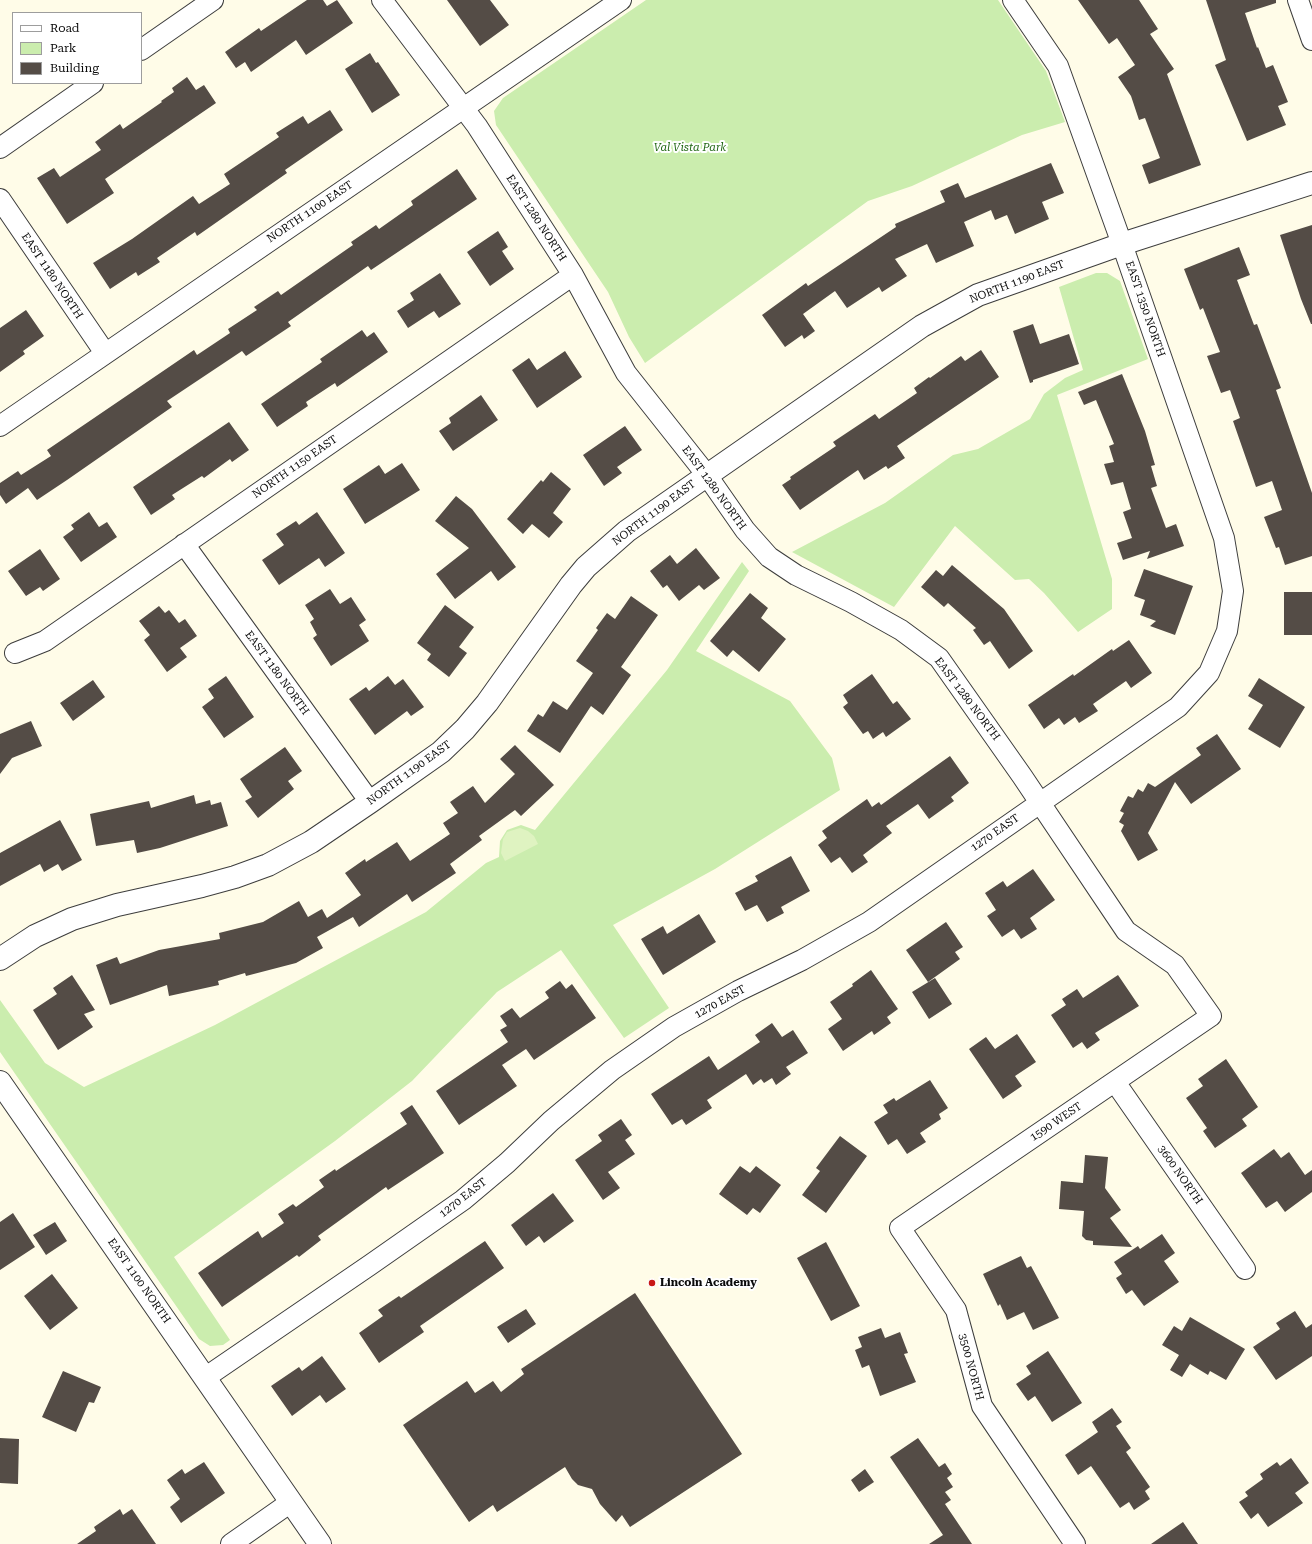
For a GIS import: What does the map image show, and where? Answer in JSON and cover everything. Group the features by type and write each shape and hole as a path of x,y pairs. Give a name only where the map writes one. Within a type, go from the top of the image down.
{"street":[{"path":"142,49 213,0"},
{"name":"EAST 1280 NORTH","path":"382,0 464,107 573,275 626,373 706,474 745,530 769,557 796,575 851,602 901,630 939,658 962,689 1126,931 1175,965 1210,1016"},
{"name":"NORTH 1100 EAST","path":"0,426 621,0"},
{"name":"EAST 1350 NORTH","path":"1013,0 1058,66 1122,244 1224,538 1233,591 1227,631"},
{"path":"1298,0 1312,40"},
{"path":"0,148 92,84"},
{"name":"NORTH 1190 EAST","path":"0,959 36,936 72,919 117,905 235,877 268,865 311,842 370,802 441,752 465,729 487,704 542,624 586,567 627,530 922,326 978,295 1122,244 1312,183"},
{"name":"EAST 1180 NORTH","path":"0,199 105,353"},
{"name":"NORTH 1150 EAST","path":"15,653 45,641 573,275"},
{"name":"EAST 1180 NORTH","path":"184,544 370,802"},
{"name":"1270 EAST","path":"206,1377 463,1200 507,1163 551,1120 612,1070 674,1027 738,991 802,960 869,922 1178,707 1209,673 1227,631"},
{"name":"1590 WEST","path":"900,1228 1116,1082 1210,1016"},
{"name":"EAST 1100 NORTH","path":"0,1082 206,1377 320,1544"},
{"name":"3600 NORTH","path":"1116,1082 1245,1269"},
{"name":"3500 NORTH","path":"900,1228 956,1310 982,1406 1074,1544"},
{"path":"231,1544 291,1502"}],"green space":[{"name":"Val Vista Park","path":"646,0 998,0 1046,71 1065,122 1022,135 912,186 868,201 645,363 629,337 608,292 496,125 494,111 503,98"},
{"path":"1096,273 1107,273 1120,281 1148,359 1057,395 1112,579 1112,609 1078,632 1044,593 1029,579 1015,580 955,526 894,607 792,552 885,503 953,455 978,449 1030,419 1044,394 1065,378 1083,370 1059,287"},
{"path":"742,562 749,571 696,651 790,701 832,758 840,790 715,869 613,925 669,1008 624,1038 561,950 497,992 412,1081 335,1141 174,1257 230,1340 223,1345 210,1346 199,1339 0,1052 0,1000 45,1063 84,1087 215,1025 426,912 486,863 499,857 500,841 507,830 521,825 535,830 667,670"},
{"path":"520,828 528,831 534,836 538,844 505,861 501,853 503,839 507,832"}],"building":[{"path":"307,0 323,0 327,6 337,0 353,23 306,55 296,40 251,72 245,62 236,68 225,52 259,28 261,31"},
{"path":"447,0 490,0 509,25 480,46"},
{"path":"1078,0 1139,0 1158,29 1150,34 1174,69 1167,74 1201,165 1149,184 1142,165 1160,158 1145,118 1139,120 1131,96 1118,77 1135,65 1117,38 1109,44"},
{"path":"1206,0 1276,0 1276,3 1245,13 1257,48 1258,47 1266,68 1273,65 1288,102 1278,106 1286,125 1247,141 1215,65 1226,60"},
{"path":"370,53 376,63 378,62 400,95 372,113 345,69"},
{"path":"187,77 196,90 204,85 216,103 105,179 114,193 67,224 37,178 54,168 60,177 101,150 95,142 120,124 123,129 162,102 161,101 174,92 172,88"},
{"path":"330,110 343,130 285,170 287,173 197,236 195,232 157,258 160,262 138,276 136,272 110,289 93,263 132,239 193,196 199,204 230,184 224,174 279,137 276,133 303,116 308,124"},
{"path":"1051,163 1064,193 1042,202 1049,219 1015,234 1007,215 995,220 991,210 964,222 974,246 936,263 927,244 895,259 907,276 882,292 879,287 847,308 835,291 803,314 815,331 804,339 802,335 785,347 762,315 806,283 808,286 896,227 895,224 945,202 940,191 958,183 965,198"},
{"path":"457,169 477,199 371,270 368,266 288,322 291,326 246,356 242,351 167,401 172,407 37,500 28,488 6,504 0,495 0,483 18,471 21,475 51,456 47,450 194,350 197,355 230,333 228,329 257,310 254,307 278,291 281,295 353,245 351,242 376,225 379,229 413,205 411,201"},
{"path":"1312,225 1311,324 1301,299 1280,235"},
{"path":"498,231 508,247 502,251 514,269 490,286 467,252"},
{"path":"1239,247 1250,275 1237,280 1254,325 1257,324 1281,388 1276,390 1312,493 1312,556 1285,565 1279,547 1276,548 1264,517 1282,510 1272,481 1256,487 1233,421 1240,418 1230,390 1221,393 1207,356 1220,352 1203,308 1200,310 1184,269"},
{"path":"440,273 461,304 439,318 434,311 408,328 397,311 414,300 410,293"},
{"path":"26,310 44,336 23,351 25,354 0,372 0,328"},
{"path":"1033,324 1040,344 1069,334 1079,364 1033,380 1033,382 1030,383 1013,331"},
{"path":"362,330 367,337 374,332 388,352 337,387 335,383 306,402 308,406 277,427 261,404 322,362 320,359"},
{"path":"981,350 999,377 897,446 905,458 888,469 886,466 864,480 858,470 800,510 782,485 791,479 790,477 836,446 833,442 875,414 879,419 917,393 914,388 929,377 930,378 961,356 965,361"},
{"path":"565,351 582,377 537,408 512,370 529,358 537,370"},
{"path":"1122,374 1145,431 1155,465 1151,466 1157,486 1151,488 1166,528 1176,524 1184,546 1147,559 1150,551 1123,560 1117,543 1132,538 1123,512 1131,509 1123,482 1111,485 1104,464 1114,462 1109,446 1114,444 1096,400 1084,405 1078,392"},
{"path":"481,395 498,420 453,451 439,431 451,423 449,418"},
{"path":"229,422 249,450 232,462 230,459 204,478 202,476 172,495 175,499 151,515 133,487"},
{"path":"625,426 642,450 617,467 622,473 604,486 583,455"},
{"path":"402,463 420,490 365,524 343,489 379,465 385,474"},
{"path":"551,472 571,489 553,513 563,522 549,538 532,524 523,534 507,519 541,480 543,482"},
{"path":"456,496 472,509 516,567 498,581 491,571 455,599 436,574 469,548 435,521"},
{"path":"89,512 99,527 107,522 117,537 81,562 63,537 74,529 71,525"},
{"path":"317,512 345,553 325,567 319,558 279,585 262,560 284,545 276,534 296,521 299,525"},
{"path":"696,548 720,578 704,590 699,585 679,601 667,585 663,588 650,571 670,555 677,564"},
{"path":"40,549 60,579 43,591 40,587 26,596 8,571"},
{"path":"952,565 1004,609 1033,651 1009,669 990,641 984,645 973,630 976,628 948,603 944,607 921,587 936,570 943,576"},
{"path":"1144,569 1193,586 1175,635 1150,626 1156,621 1140,615 1145,600 1134,596"},
{"path":"330,589 340,604 351,597 366,620 359,625 369,641 331,666 313,638 317,635 310,622 314,619 305,605"},
{"path":"1284,592 1312,592 1312,635 1284,635"},
{"path":"750,593 768,608 761,618 786,639 759,672 733,650 727,657 710,641"},
{"path":"631,596 658,615 621,667 631,675 603,715 591,706 560,753 527,731 538,714 543,717 553,701 567,710 593,673 576,661 598,630 596,628 607,613 615,619"},
{"path":"445,605 474,627 459,647 467,653 449,677 427,660 431,654 417,643"},
{"path":"159,606 165,613 169,610 179,623 185,619 197,636 180,648 187,657 167,672 144,640 150,635 139,621"},
{"path":"1129,640 1152,673 1131,688 1126,681 1093,704 1098,711 1079,723 1075,717 1064,725 1059,718 1044,729 1028,705 1073,674 1074,676 1112,649 1113,651"},
{"path":"872,674 893,704 897,701 911,719 886,737 883,732 873,739 868,731 863,734 843,707 848,703 843,695"},
{"path":"226,676 254,717 224,738 202,707 214,698 208,689"},
{"path":"388,676 395,685 403,679 424,707 411,716 407,711 375,735 349,699 366,687 369,691"},
{"path":"1259,678 1305,707 1280,748 1248,729 1263,705 1248,696"},
{"path":"93,680 105,697 73,721 60,703"},
{"path":"31,721 42,746 12,758 0,774 0,734"},
{"path":"1217,734 1241,769 1191,804 1175,782 1148,833 1158,850 1138,861 1121,831 1124,825 1119,822 1124,813 1120,811 1128,796 1133,798 1138,789 1143,792 1148,783 1155,787 1201,755 1196,748"},
{"path":"515,745 554,785 521,816 515,810 479,836 482,840 450,864 456,873 412,902 407,894 359,927 353,917 317,937 323,948 296,963 246,976 245,973 218,981 219,985 169,996 167,985 110,1005 96,965 117,957 120,964 159,950 220,939 219,933 263,922 299,901 308,917 322,909 327,918 361,895 345,873 365,859 366,862 397,842 410,861 450,834 443,823 458,813 450,802 473,786 485,803 515,774 500,759"},
{"path":"285,747 302,771 288,781 294,789 258,818 245,801 252,797 240,779"},
{"path":"950,756 969,783 951,797 954,801 929,819 918,804 886,826 892,833 863,855 868,862 852,873 840,857 831,863 818,845 827,838 822,831 867,799 872,807 879,802 881,805"},
{"path":"194,795 196,804 210,800 211,805 221,802 228,826 160,848 137,853 134,840 96,846 90,814 149,801 151,808"},
{"path":"60,820 82,860 62,871 58,864 44,872 40,864 0,886 0,853"},
{"path":"791,856 810,891 781,907 784,913 767,922 757,905 745,911 735,893 758,881 755,876"},
{"path":"1033,869 1055,900 1030,918 1037,929 1021,939 1014,929 1002,937 987,916 996,910 985,893 1003,881 1007,887"},
{"path":"699,914 716,942 663,975 641,939 663,926 667,934"},
{"path":"946,922 963,947 955,952 960,959 928,982 906,950"},
{"path":"871,970 898,1009 887,1017 891,1023 874,1035 872,1031 843,1051 828,1029 842,1019 830,1002 853,986 852,984"},
{"path":"72,975 95,1010 84,1014 93,1027 58,1050 33,1010 57,994 53,988"},
{"path":"1118,975 1139,1006 1095,1033 1100,1040 1087,1049 1082,1042 1073,1048 1051,1015 1066,1005 1062,999 1077,989 1083,998"},
{"path":"935,978 952,1004 929,1019 912,992"},
{"path":"560,981 566,989 572,984 596,1018 534,1060 526,1049 502,1065 517,1086 459,1125 436,1091 508,1042 500,1030 507,1026 500,1016 512,1008 520,1018 549,998 545,992"},
{"path":"772,1023 782,1037 793,1030 808,1053 786,1067 791,1074 776,1085 772,1078 764,1083 761,1079 753,1085 746,1074 707,1100 712,1108 686,1125 682,1119 672,1125 651,1094 709,1056 718,1070 760,1042 755,1035"},
{"path":"1017,1034 1036,1062 1015,1076 1022,1086 1003,1099 969,1049 986,1037 995,1049"},
{"path":"1226,1059 1258,1107 1242,1119 1247,1126 1215,1148 1203,1131 1207,1128 1186,1098 1203,1086 1198,1079"},
{"path":"930,1080 948,1108 939,1114 941,1119 920,1133 926,1142 907,1154 897,1139 888,1145 874,1122 888,1113 883,1105 894,1098 896,1101"},
{"path":"412,1105 444,1153 388,1190 386,1187 318,1236 321,1240 299,1257 297,1255 222,1307 198,1273 258,1231 262,1238 284,1223 278,1214 293,1204 296,1207 324,1187 319,1180 335,1169 336,1171 407,1124 400,1113"},
{"path":"621,1119 632,1135 625,1140 635,1154 608,1172 620,1188 603,1200 575,1160 602,1141 598,1135"},
{"path":"840,1136 867,1156 826,1213 802,1195 820,1171 816,1168"},
{"path":"1274,1149 1281,1158 1289,1152 1305,1175 1312,1170 1312,1192 1285,1212 1277,1201 1266,1208 1241,1173"},
{"path":"1085,1155 1108,1157 1105,1188 1121,1210 1110,1218 1132,1247 1093,1245 1093,1241 1086,1240 1082,1236 1084,1211 1059,1209 1061,1181 1083,1183"},
{"path":"740,1166 750,1173 756,1166 781,1185 760,1213 753,1208 747,1215 719,1194"},
{"path":"553,1193 574,1221 544,1243 539,1236 526,1246 511,1225"},
{"path":"13,1213 35,1247 0,1270 0,1222"},
{"path":"55,1222 67,1241 46,1255 33,1235"},
{"path":"1162,1234 1175,1253 1164,1261 1179,1282 1144,1306 1132,1290 1126,1294 1116,1278 1122,1274 1114,1262 1138,1246 1140,1249"},
{"path":"485,1241 504,1268 420,1326 424,1332 379,1363 359,1333 383,1316 378,1310 399,1296 401,1298"},
{"path":"826,1242 860,1306 831,1321 797,1258"},
{"path":"1021,1256 1027,1268 1031,1266 1059,1318 1033,1330 1024,1312 1007,1320 1000,1304 998,1306 983,1274"},
{"path":"52,1274 78,1308 50,1330 24,1296"},
{"path":"635,1293 742,1454 630,1527 622,1515 616,1522 600,1504 592,1489 578,1485 572,1479 565,1467 497,1512 493,1505 469,1522 403,1425 467,1381 475,1393 493,1381 501,1392 524,1374 521,1369"},
{"path":"526,1309 536,1324 508,1343 497,1327"},
{"path":"1295,1311 1306,1328 1312,1324 1312,1356 1276,1380 1253,1347 1280,1329 1276,1323"},
{"path":"1190,1317 1245,1349 1226,1380 1210,1371 1208,1375 1190,1364 1182,1377 1170,1370 1179,1355 1162,1345 1174,1326 1182,1331"},
{"path":"881,1328 885,1338 900,1332 908,1353 904,1354 916,1382 880,1396 869,1365 862,1368 855,1350 862,1347 858,1337"},
{"path":"1048,1351 1082,1403 1052,1422 1035,1396 1028,1401 1016,1384 1031,1374 1026,1366"},
{"path":"322,1356 346,1389 326,1403 320,1395 292,1416 271,1386 299,1367 302,1371"},
{"path":"63,1371 101,1387 94,1403 89,1402 76,1432 42,1417"},
{"path":"1112,1408 1122,1422 1116,1426 1131,1448 1126,1452 1150,1487 1145,1491 1150,1499 1134,1510 1129,1502 1120,1508 1091,1466 1078,1475 1065,1455 1098,1432 1092,1422"},
{"path":"0,1438 19,1439 18,1484 0,1483"},
{"path":"918,1438 939,1467 945,1463 952,1474 947,1478 953,1487 945,1492 951,1500 945,1504 972,1544 929,1544 943,1535 890,1457"},
{"path":"1291,1458 1309,1483 1295,1493 1303,1503 1268,1527 1258,1513 1251,1519 1239,1502 1248,1496 1245,1492 1263,1479 1260,1474 1277,1462 1280,1466"},
{"path":"204,1462 225,1493 181,1523 170,1507 180,1499 167,1480 182,1469 185,1474"},
{"path":"865,1469 874,1482 859,1492 851,1480"},
{"path":"120,1509 123,1515 132,1509 156,1544 77,1544 96,1531 94,1527"},
{"path":"1183,1522 1198,1544 1151,1544"}],"place":[{"name":"Lincoln Academy","path":"652,1283"}]}
